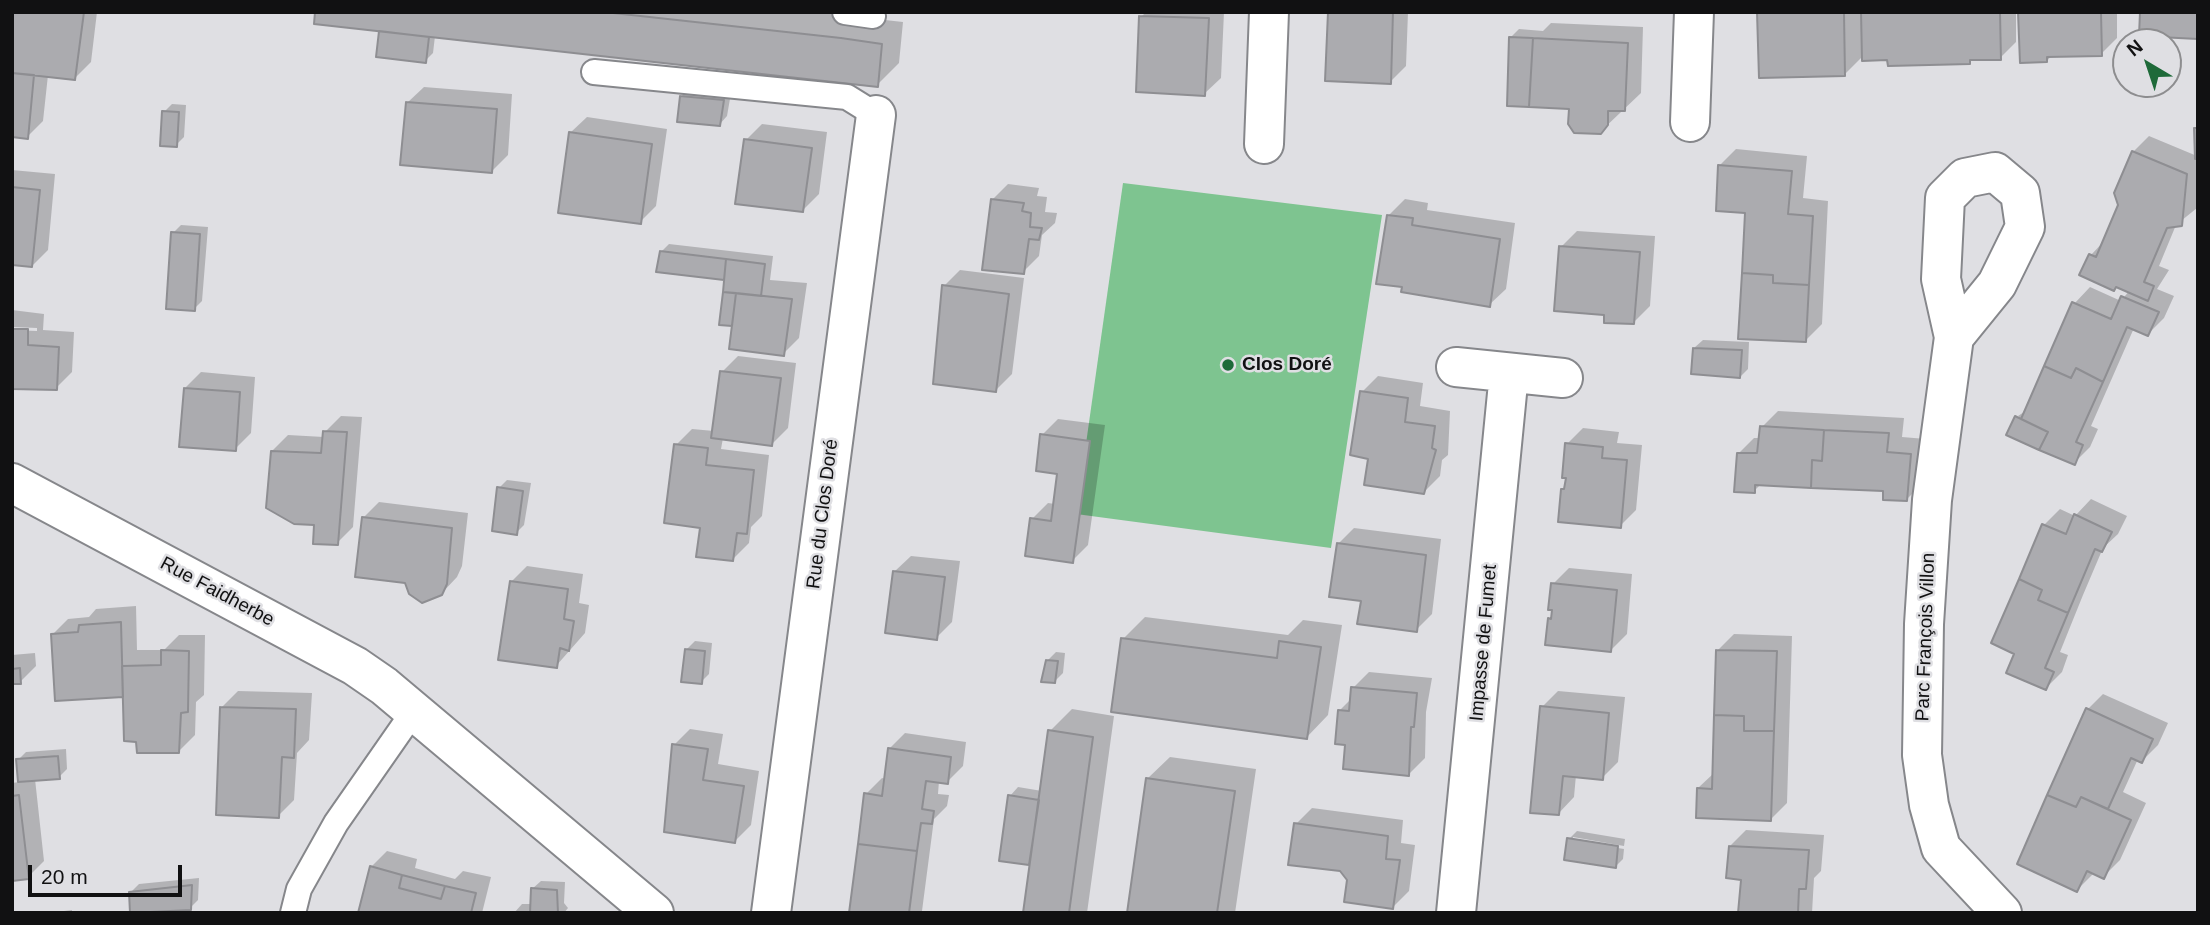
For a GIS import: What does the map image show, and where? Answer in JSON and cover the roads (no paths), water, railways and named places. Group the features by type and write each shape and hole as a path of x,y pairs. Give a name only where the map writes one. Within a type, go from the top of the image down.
{"street":[{"path":"1264,144 1269,12"},
{"path":"1690,122 1694,12"},
{"name":"Rue du Clos Doré","path":"771,913 876,115"},
{"name":"Parc François Villon","path":"1954,337 1932,500 1924,624 1922,755 1929,805 1941,848 2002,913"},
{"path":"1456,367 1563,378"},
{"name":"Impasse de Fumet","path":"1456,913 1509,373"},
{"name":"Rue Faidherbe","path":"12,483 355,666 414,711 654,913"}],"lane":[{"path":"845,12 873,16"},
{"path":"594,72 847,97 876,115"},
{"path":"293,913 299,889 336,823 414,711"}],"place":[{"name":"Clos Doré","path":"1228,365"}]}
